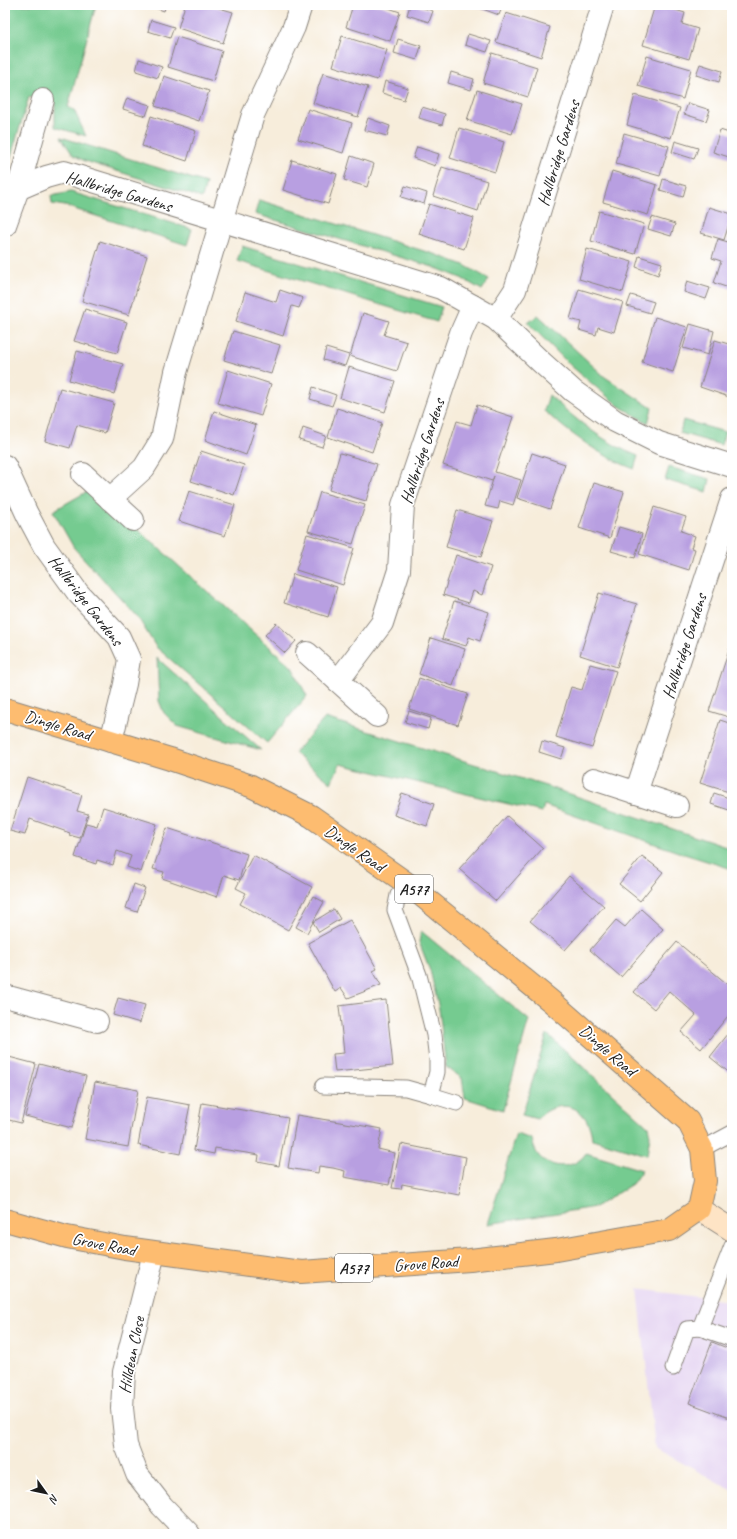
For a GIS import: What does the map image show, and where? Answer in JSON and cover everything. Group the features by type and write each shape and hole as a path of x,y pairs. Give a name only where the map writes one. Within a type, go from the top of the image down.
{"main road":[{"name":"Dingle Road","path":"5,709 185,764 251,786 311,816 409,885 552,1002 688,1121 702,1150 705,1181 699,1209"},
{"name":"Grove Road","path":"5,1220 67,1237 154,1253 300,1272 470,1260 556,1250 669,1230 699,1209"}],"street":[{"path":"110,499 144,468 162,439 176,372 254,115 294,27 301,5"},
{"name":"Hallbridge Gardens","path":"496,319 515,290 603,5"},
{"path":"5,225 18,189 43,100"},
{"name":"Hallbridge Gardens","path":"18,189 46,177 64,172 441,288 496,319 574,391 615,421 659,443 732,466"},
{"name":"Hallbridge Gardens","path":"338,681 382,623 399,570 404,505 461,333 473,306"},
{"name":"Hallbridge Gardens","path":"5,466 27,514 44,546 78,593 119,637 129,660 125,684 111,741"},
{"path":"83,474 133,520"},
{"name":"Hallbridge Gardens","path":"636,793 732,499"},
{"path":"307,653 377,716"},
{"path":"594,779 677,806"},
{"path":"5,996 97,1021"},
{"path":"699,1209 732,1230"},
{"name":"Hilldean Close","path":"154,1253 124,1372 122,1408 126,1445 137,1474 162,1506 188,1534"}],"lane":[{"path":"409,885 398,895 395,910 419,975 434,1035 437,1072 430,1095"},
{"path":"323,1086 406,1088 457,1103"},
{"path":"702,1150 732,1133"},
{"path":"700,1328 732,1246"},
{"path":"673,1368 687,1329 700,1328 732,1340"}],"shaded area":[{"path":"638,1289 721,1300 732,1304 732,1490 655,1448"}],"green space":[{"path":"5,5 96,5 68,107 74,110 86,136 55,127 55,104 29,97 5,176"},
{"path":"61,137 206,183 202,198 85,161 73,155"},
{"path":"71,192 192,229 187,245 65,206 52,204 51,196"},
{"path":"259,200 437,255 464,265 489,279 482,290 461,278 433,267 255,214"},
{"path":"242,246 442,307 437,322 237,261"},
{"path":"538,315 605,377 652,408 648,423 619,406 570,365 528,323"},
{"path":"549,395 590,430 625,451 638,456 634,469 609,458 586,444 544,411"},
{"path":"683,420 725,432 721,445 680,433"},
{"path":"669,467 710,479 707,492 665,480"},
{"path":"88,491 115,509 292,667 307,696 267,743 156,647 137,616 74,548 53,511"},
{"path":"157,658 261,750 177,726 164,713 159,701"},
{"path":"325,718 549,787 732,849 732,869 681,853 544,805 542,812 340,764 331,783 294,753"},
{"path":"421,931 529,1020 503,1110 465,1098 462,1078 446,1067 439,1009 430,970 419,942"},
{"path":"547,1034 648,1126 650,1135 647,1155 592,1139 590,1127 585,1118 572,1108 564,1106 555,1108 546,1112 537,1119 522,1115"},
{"path":"516,1134 532,1139 536,1152 544,1161 550,1164 564,1166 570,1165 582,1158 586,1153 642,1170 632,1184 595,1207 488,1224"}],"building":[{"path":"147,5 166,5 164,11"},
{"path":"185,5 209,5 233,12 223,43 178,28"},
{"path":"353,5 380,5 400,12 390,41 346,27"},
{"path":"410,5 415,5 433,11 429,22 407,15"},
{"path":"477,5 503,5 499,15 477,7"},
{"path":"655,5 685,13 682,24 698,29 689,59 643,45"},
{"path":"506,13 550,27 541,57 496,42"},
{"path":"151,20 174,27 170,38 148,31"},
{"path":"468,34 491,41 487,52 465,45"},
{"path":"342,36 387,50 377,80 333,66"},
{"path":"177,37 222,51 213,81 168,67"},
{"path":"398,39 421,46 417,60 394,53"},
{"path":"492,53 537,67 528,97 483,83"},
{"path":"647,56 691,69 683,99 638,86"},
{"path":"139,59 162,67 158,78 136,71"},
{"path":"700,64 722,71 719,82 696,75"},
{"path":"451,72 474,79 471,90 448,83"},
{"path":"323,73 368,87 358,117 313,103"},
{"path":"164,76 209,91 199,121 155,106"},
{"path":"385,81 408,88 404,100 382,93"},
{"path":"477,90 522,104 512,134 467,120"},
{"path":"635,95 680,108 671,138 627,125"},
{"path":"127,98 150,105 146,116 123,109"},
{"path":"688,103 710,110 706,121 684,114"},
{"path":"422,107 445,114 442,125 419,118"},
{"path":"308,109 352,123 343,153 298,139"},
{"path":"151,116 196,131 187,161 142,146"},
{"path":"368,118 390,126 387,136 364,130"},
{"path":"459,128 504,142 495,172 450,158"},
{"path":"720,130 732,134 732,158 713,152"},
{"path":"624,133 669,146 660,176 616,164"},
{"path":"675,141 698,148 694,159 672,152"},
{"path":"417,147 439,154 435,166 413,158"},
{"path":"351,156 374,164 367,187 344,180"},
{"path":"292,160 337,174 328,204 283,190"},
{"path":"442,167 487,181 478,211 433,196"},
{"path":"612,171 657,185 648,215 603,202"},
{"path":"663,179 686,186 683,197 660,190"},
{"path":"405,186 427,193 424,204 401,197"},
{"path":"429,204 474,218 464,249 419,234"},
{"path":"709,207 732,214 724,240 701,233"},
{"path":"599,211 644,224 635,254 591,241"},
{"path":"652,217 675,224 671,236 648,229"},
{"path":"730,235 732,236 732,289 714,283 721,261 712,258 718,239 728,242"},
{"path":"100,241 147,256 129,315 82,301"},
{"path":"587,249 632,262 623,292 579,279"},
{"path":"639,256 662,263 658,275 636,267"},
{"path":"687,281 710,288 706,299 684,292"},
{"path":"579,289 623,302 614,332 598,327 596,335 579,330 581,322 570,319"},
{"path":"280,290 303,298 299,308 292,306 283,336 236,321 245,292 276,302"},
{"path":"631,295 654,302 650,313 627,306"},
{"path":"85,309 127,322 117,353 74,341"},
{"path":"363,313 389,321 384,335 407,342 397,371 350,356"},
{"path":"655,317 687,327 673,372 642,362"},
{"path":"690,324 714,331 708,355 683,348"},
{"path":"233,331 280,345 271,374 224,360"},
{"path":"715,340 732,345 732,398 700,387"},
{"path":"326,348 349,355 345,366 323,360"},
{"path":"77,351 123,364 114,394 69,380"},
{"path":"349,367 395,381 385,412 340,398"},
{"path":"228,370 271,384 261,416 218,403"},
{"path":"313,387 336,395 332,406 310,399"},
{"path":"60,388 114,403 105,433 77,425 70,448 45,441"},
{"path":"477,405 513,417 495,472 521,480 513,505 500,501 498,509 485,506 494,476 492,481 443,465 457,421 471,425"},
{"path":"337,408 382,423 372,452 328,437"},
{"path":"214,411 256,425 246,455 205,440"},
{"path":"303,428 326,436 322,447 299,440"},
{"path":"201,451 244,465 234,495 191,481"},
{"path":"340,453 377,464 366,501 329,490"},
{"path":"532,453 565,464 550,509 517,498"},
{"path":"594,483 624,492 610,538 579,528"},
{"path":"189,491 235,505 225,536 179,521"},
{"path":"320,492 365,505 353,544 308,531"},
{"path":"654,507 686,517 681,531 695,536 691,548 695,549 689,570 639,554"},
{"path":"457,510 493,521 481,557 446,547"},
{"path":"619,527 642,534 635,558 611,551"},
{"path":"307,534 354,548 343,585 296,570"},
{"path":"456,555 491,567 482,595 473,591 469,603 443,595"},
{"path":"293,574 337,587 328,617 284,603"},
{"path":"599,593 637,604 617,667 580,655"},
{"path":"454,601 489,612 480,641 469,637 466,646 442,639"},
{"path":"276,623 296,641 285,653 265,635"},
{"path":"431,638 465,649 453,686 419,674"},
{"path":"730,647 732,648 732,718 709,711"},
{"path":"590,664 616,671 592,748 556,737 571,687 582,690"},
{"path":"419,678 468,694 458,725 409,709"},
{"path":"409,711 431,718 428,729 405,722"},
{"path":"720,720 732,724 732,793 700,783"},
{"path":"542,741 565,748 561,759 539,752"},
{"path":"27,777 82,795 77,811 88,814 80,838 30,819 25,835 10,831"},
{"path":"402,793 434,804 427,826 394,815"},
{"path":"714,793 732,799 732,811 711,804"},
{"path":"103,807 157,824 141,872 127,867 131,856 117,851 113,865 97,860 96,864 75,857 86,823 97,826"},
{"path":"507,816 543,848 496,901 459,869"},
{"path":"167,828 247,854 239,880 224,875 217,897 162,878 164,872 153,869"},
{"path":"253,855 312,887 288,930 240,904 246,893 236,888"},
{"path":"642,856 663,872 640,901 619,884"},
{"path":"569,876 604,906 565,950 530,921"},
{"path":"134,884 145,888 137,912 126,908"},
{"path":"313,896 324,902 307,933 296,927"},
{"path":"334,909 340,919 319,932 313,922"},
{"path":"641,909 663,929 621,977 590,950 616,920 625,927"},
{"path":"350,920 377,969 373,971 381,985 348,998 341,988 335,992 308,943"},
{"path":"677,942 732,988 732,1011 701,1049 681,1032 696,1015 669,991 654,1009 634,992"},
{"path":"118,998 145,1005 140,1023 113,1015"},
{"path":"386,1000 393,1066 335,1072 333,1054 344,1053 339,1006"},
{"path":"732,1029 732,1075 710,1057"},
{"path":"5,1056 36,1064 21,1123 5,1119"},
{"path":"39,1064 86,1076 72,1128 25,1116"},
{"path":"95,1082 138,1090 128,1147 85,1139"},
{"path":"147,1097 190,1105 180,1154 138,1145"},
{"path":"202,1103 288,1118 279,1166 258,1162 259,1155 215,1148 214,1154 194,1150"},
{"path":"297,1115 382,1129 378,1149 395,1153 389,1185 344,1177 345,1171 333,1168 319,1166 318,1173 288,1168"},
{"path":"401,1144 466,1157 459,1195 402,1184 401,1189 392,1188"},
{"path":"712,1342 732,1350 732,1419 689,1403"}]}
